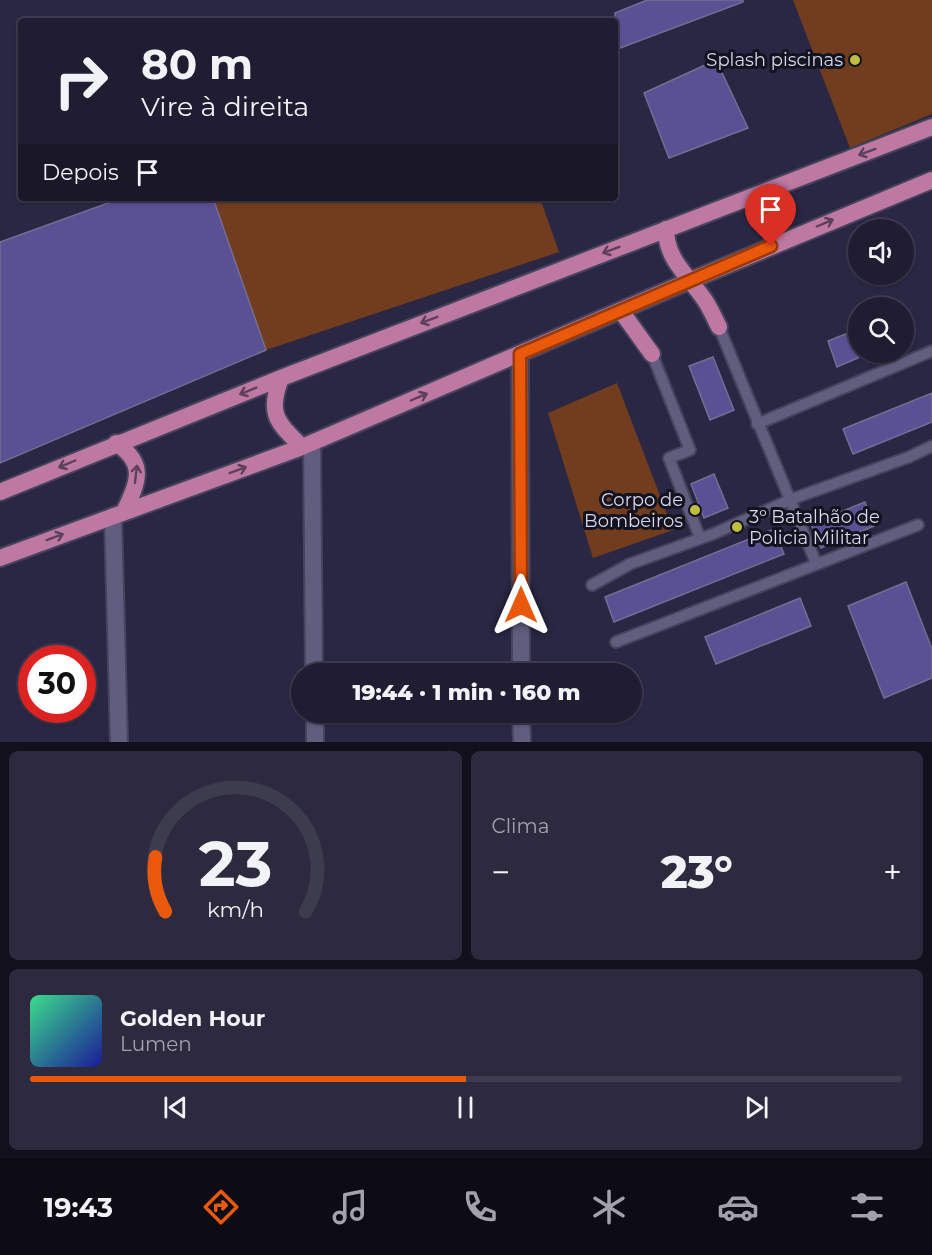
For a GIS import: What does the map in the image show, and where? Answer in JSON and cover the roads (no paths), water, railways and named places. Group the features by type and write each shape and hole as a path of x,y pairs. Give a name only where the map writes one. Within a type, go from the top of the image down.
{"highway":[{"path":"0,492 281,378 932,127"},
{"path":"0,558 307,445 689,280 932,180"},
{"path":"666,229 666,244 675,262 705,301 719,327"},
{"path":"621,311 652,354"},
{"path":"281,378 273,406 278,423 307,445"},
{"path":"116,444 131,454 137,464 133,492 118,514"}],"street":[{"path":"520,354 521,663"},
{"path":"307,445 315,663"},
{"path":"118,514 119,742"},
{"path":"315,723 315,742"},
{"path":"521,723 522,742"}],"lane":[{"path":"719,327 757,424 792,499 816,563"},
{"path":"757,424 932,351"},
{"path":"652,354 690,450 669,458 700,538"},
{"path":"592,585 630,564 932,446"},
{"path":"616,642 918,525"}],"place":[{"name":"Splash piscinas","path":"855,60"},
{"name":"Corpo de Bombeiros","path":"695,510"},
{"name":"3º Batalhão de Policia Militar","path":"737,527"}]}
